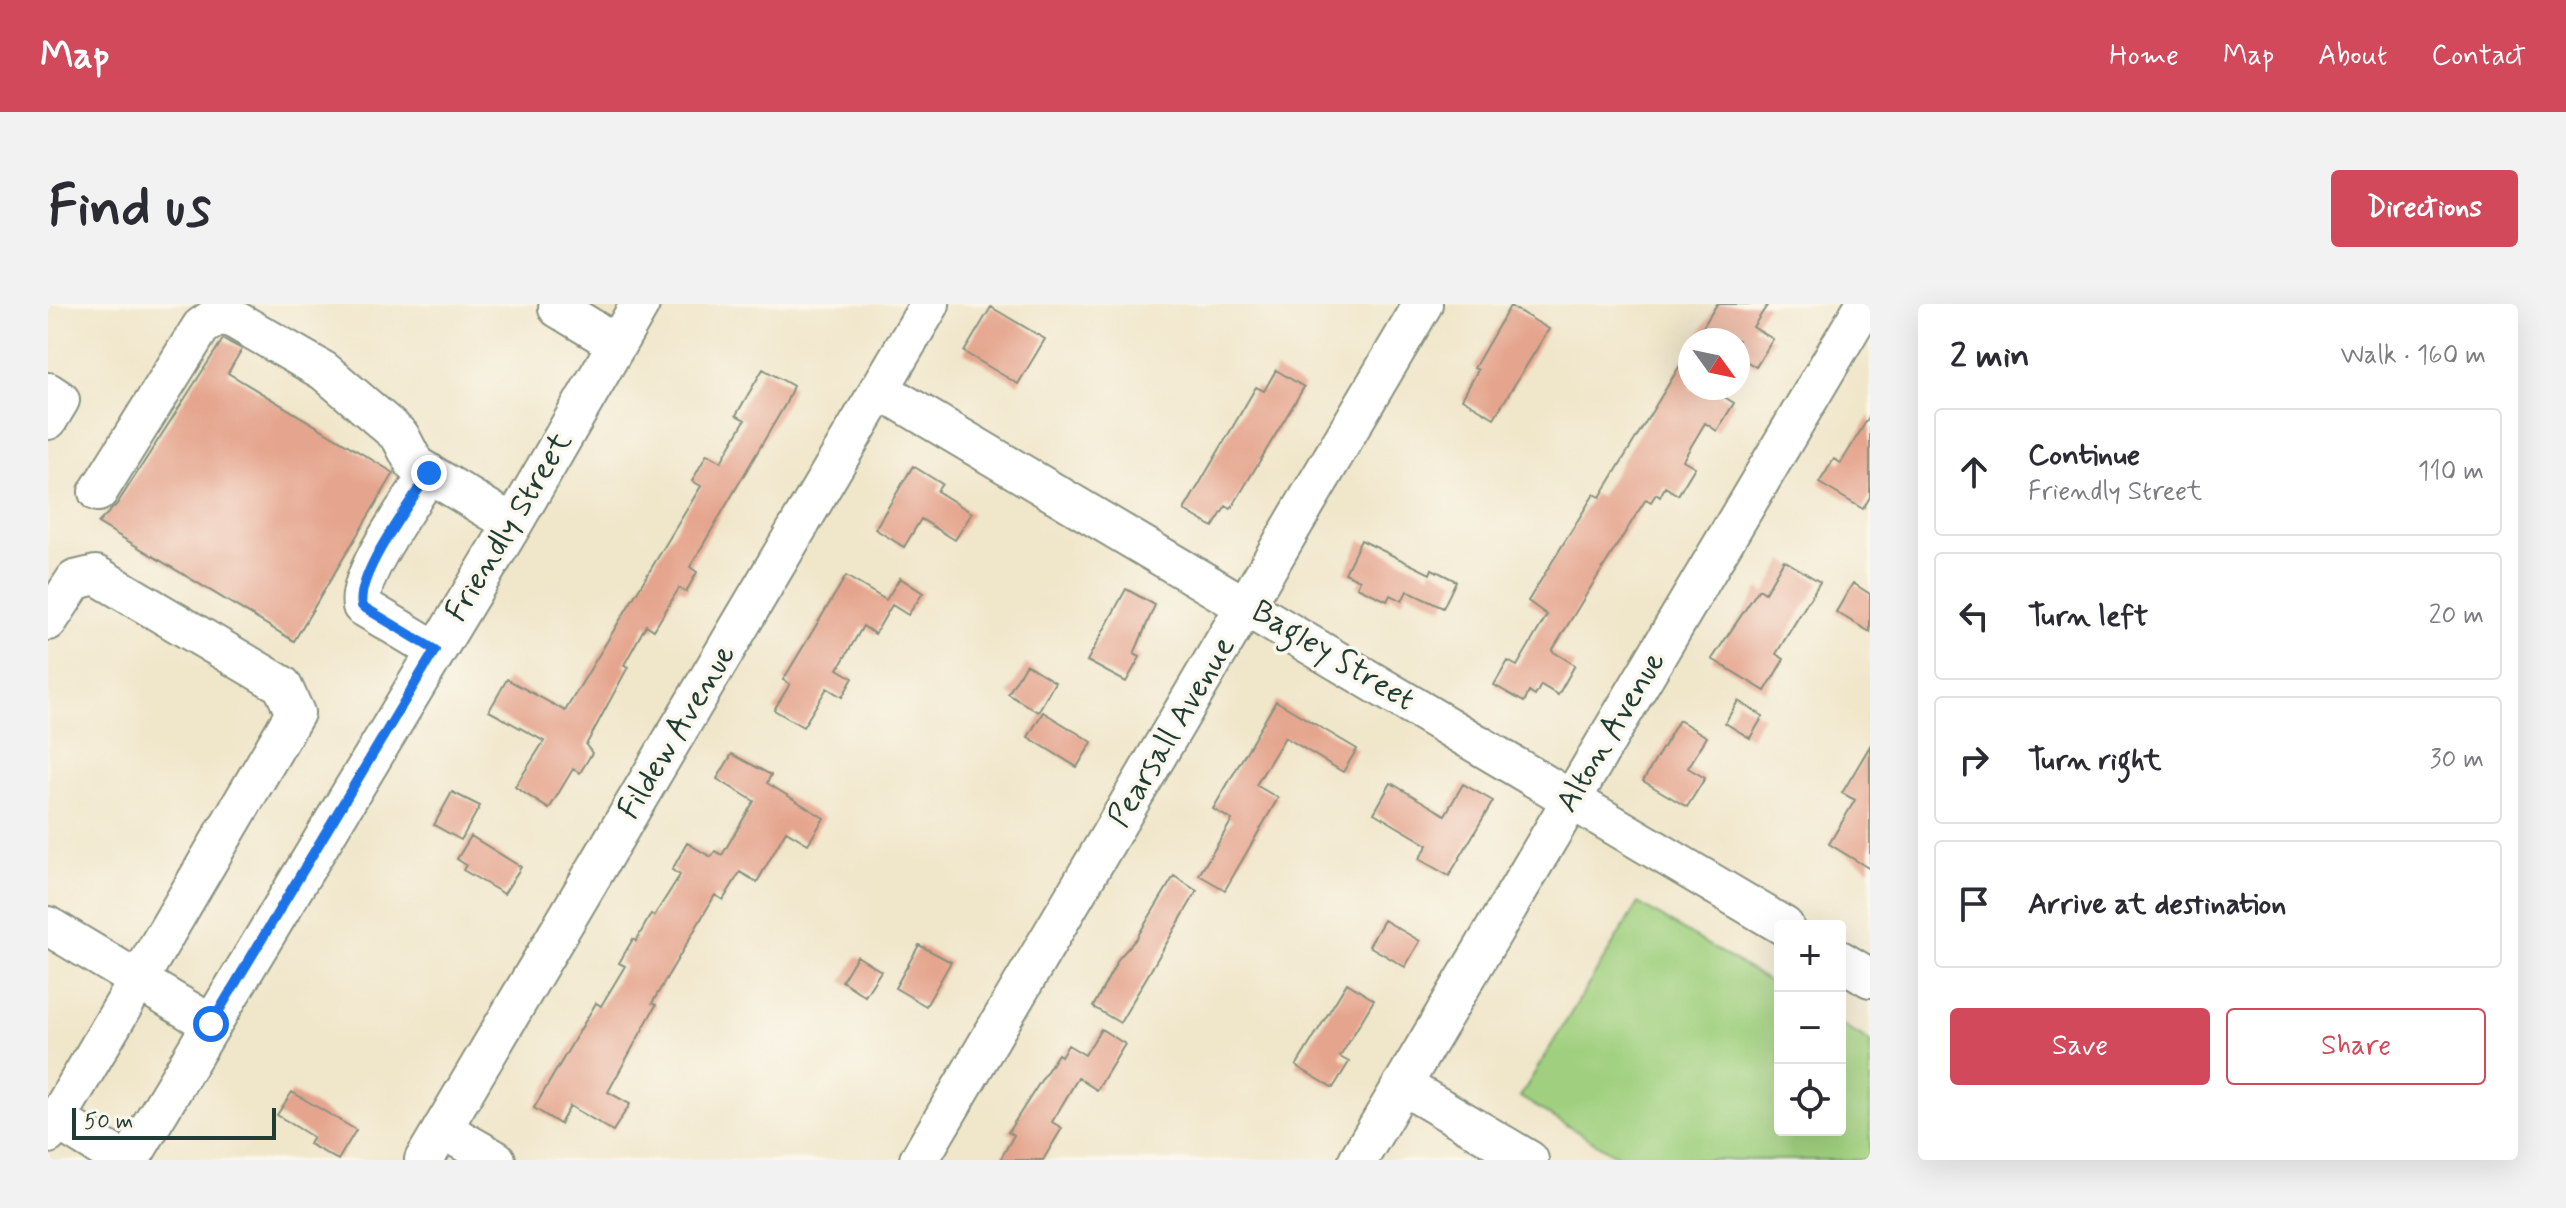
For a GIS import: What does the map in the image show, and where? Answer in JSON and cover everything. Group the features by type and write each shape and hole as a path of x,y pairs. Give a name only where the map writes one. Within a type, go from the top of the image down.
{"street":[{"name":"Friendly Street","path":"130,1160 513,524 640,304"},
{"name":"Fildew Avenue","path":"433,1144 930,304"},
{"name":"Pearsall Avenue","path":"919,1160 1423,304"},
{"name":"Alton Avenue","path":"1358,1160 1865,304"},
{"path":"558,308 617,344"},
{"path":"98,492 201,327 217,316 230,317 324,371 400,436 415,465 513,524"},
{"name":"Bagley Street","path":"879,389 1774,920"},
{"path":"48,392 60,400 48,420"},
{"path":"429,473 373,564 360,597 362,606 435,650"},
{"path":"48,621 75,580 96,575 282,685 295,713 52,1127 122,1160"},
{"path":"48,926 211,1024"},
{"path":"1402,1085 1529,1160"},
{"path":"433,1144 496,1160"}],"green space":[{"path":"1638,903 1774,984 1774,1136 1846,1136 1846,1028 1870,1042 1870,1160 1624,1160 1520,1097"}],"building":[{"path":"1717,304 1768,304 1753,327 1773,339 1756,367 1750,363 1750,328 1702,328"},
{"path":"1510,306 1549,329 1494,418 1462,399 1478,370 1474,368"},
{"path":"991,307 1045,339 1018,384 964,352"},
{"path":"223,339 242,349 228,373 394,473 294,641 98,523 117,504"},
{"path":"763,369 793,386 786,403 690,567 697,572 686,592 679,588 654,630 646,625 624,665 628,667 586,745 592,753 580,773 573,769 549,809 515,787 544,741 489,711 507,679 565,711 701,486 692,481 707,454 721,462 745,420 736,415"},
{"path":"1678,369 1678,400 1729,400 1734,403 1717,431 1705,423 1683,460 1695,467 1678,495 1665,487 1660,497 1656,494 1651,502 1646,499 1552,651 1575,665 1558,695 1541,685 1535,696 1529,692 1524,702 1494,685 1508,661 1517,666 1547,615 1528,601 1594,494 1600,497"},
{"path":"1276,370 1304,387 1231,509 1226,506 1213,527 1184,510 1256,387 1264,391"},
{"path":"1870,415 1870,497 1863,509 1819,483 1834,459 1841,463"},
{"path":"913,466 942,484 937,491 972,513 955,540 921,519 904,547 875,529"},
{"path":"1361,540 1430,574 1432,569 1456,581 1443,608 1407,591 1402,601 1390,595 1387,601 1357,587 1360,580 1345,573"},
{"path":"1784,560 1820,582 1776,654 1784,659 1765,691 1712,659 1759,589 1765,593"},
{"path":"846,576 886,600 900,578 923,593 908,615 892,605 875,634 863,626 838,669 853,678 842,697 827,688 803,727 774,710 790,684 783,680"},
{"path":"1853,583 1870,594 1870,632 1836,612"},
{"path":"1126,589 1155,605 1134,654 1140,657 1126,682 1087,661"},
{"path":"1026,664 1055,682 1038,712 1008,694"},
{"path":"1276,701 1357,749 1343,772 1285,737 1256,785 1278,798 1225,890 1199,875 1232,820 1213,809"},
{"path":"1738,701 1763,716 1750,738 1725,723"},
{"path":"1043,712 1092,742 1077,767 1028,737"},
{"path":"1679,720 1707,737 1688,768 1705,778 1687,807 1643,781"},
{"path":"1870,746 1870,869 1829,844 1855,800 1842,793"},
{"path":"732,754 771,775 767,783 824,818 808,844 786,831 757,882 740,872 723,900 715,895 652,1003 656,1005 608,1092 630,1104 613,1131 570,1106 560,1124 534,1108 596,1003 601,1006 625,966 619,963 633,939 636,941 651,914 654,916 680,875 672,870 687,843 711,857 715,851 722,855 754,801 717,779"},
{"path":"1391,783 1445,815 1463,784 1493,801 1449,876 1419,859 1428,845 1374,813"},
{"path":"452,792 480,806 461,840 434,825"},
{"path":"471,836 521,867 504,894 463,870 466,865 457,859"},
{"path":"1174,876 1197,891 1120,1023 1093,1007 1119,958 1136,939"},
{"path":"1384,920 1420,941 1405,967 1369,946"},
{"path":"919,945 951,962 926,1006 895,988"},
{"path":"857,956 881,971 865,996 842,981"},
{"path":"1347,983 1374,1000 1340,1057 1349,1062 1333,1088 1296,1066"},
{"path":"1101,1029 1125,1044 1097,1090 1078,1078 1052,1122 1062,1128 1043,1160 1000,1160 1014,1135 1008,1132 1058,1054 1061,1056 1068,1045 1085,1055"},
{"path":"292,1092 356,1130 338,1160 309,1144 313,1137 277,1115"}],"route":[{"path":"211,1024 435,650 362,606 360,597 373,564 429,473"}]}
